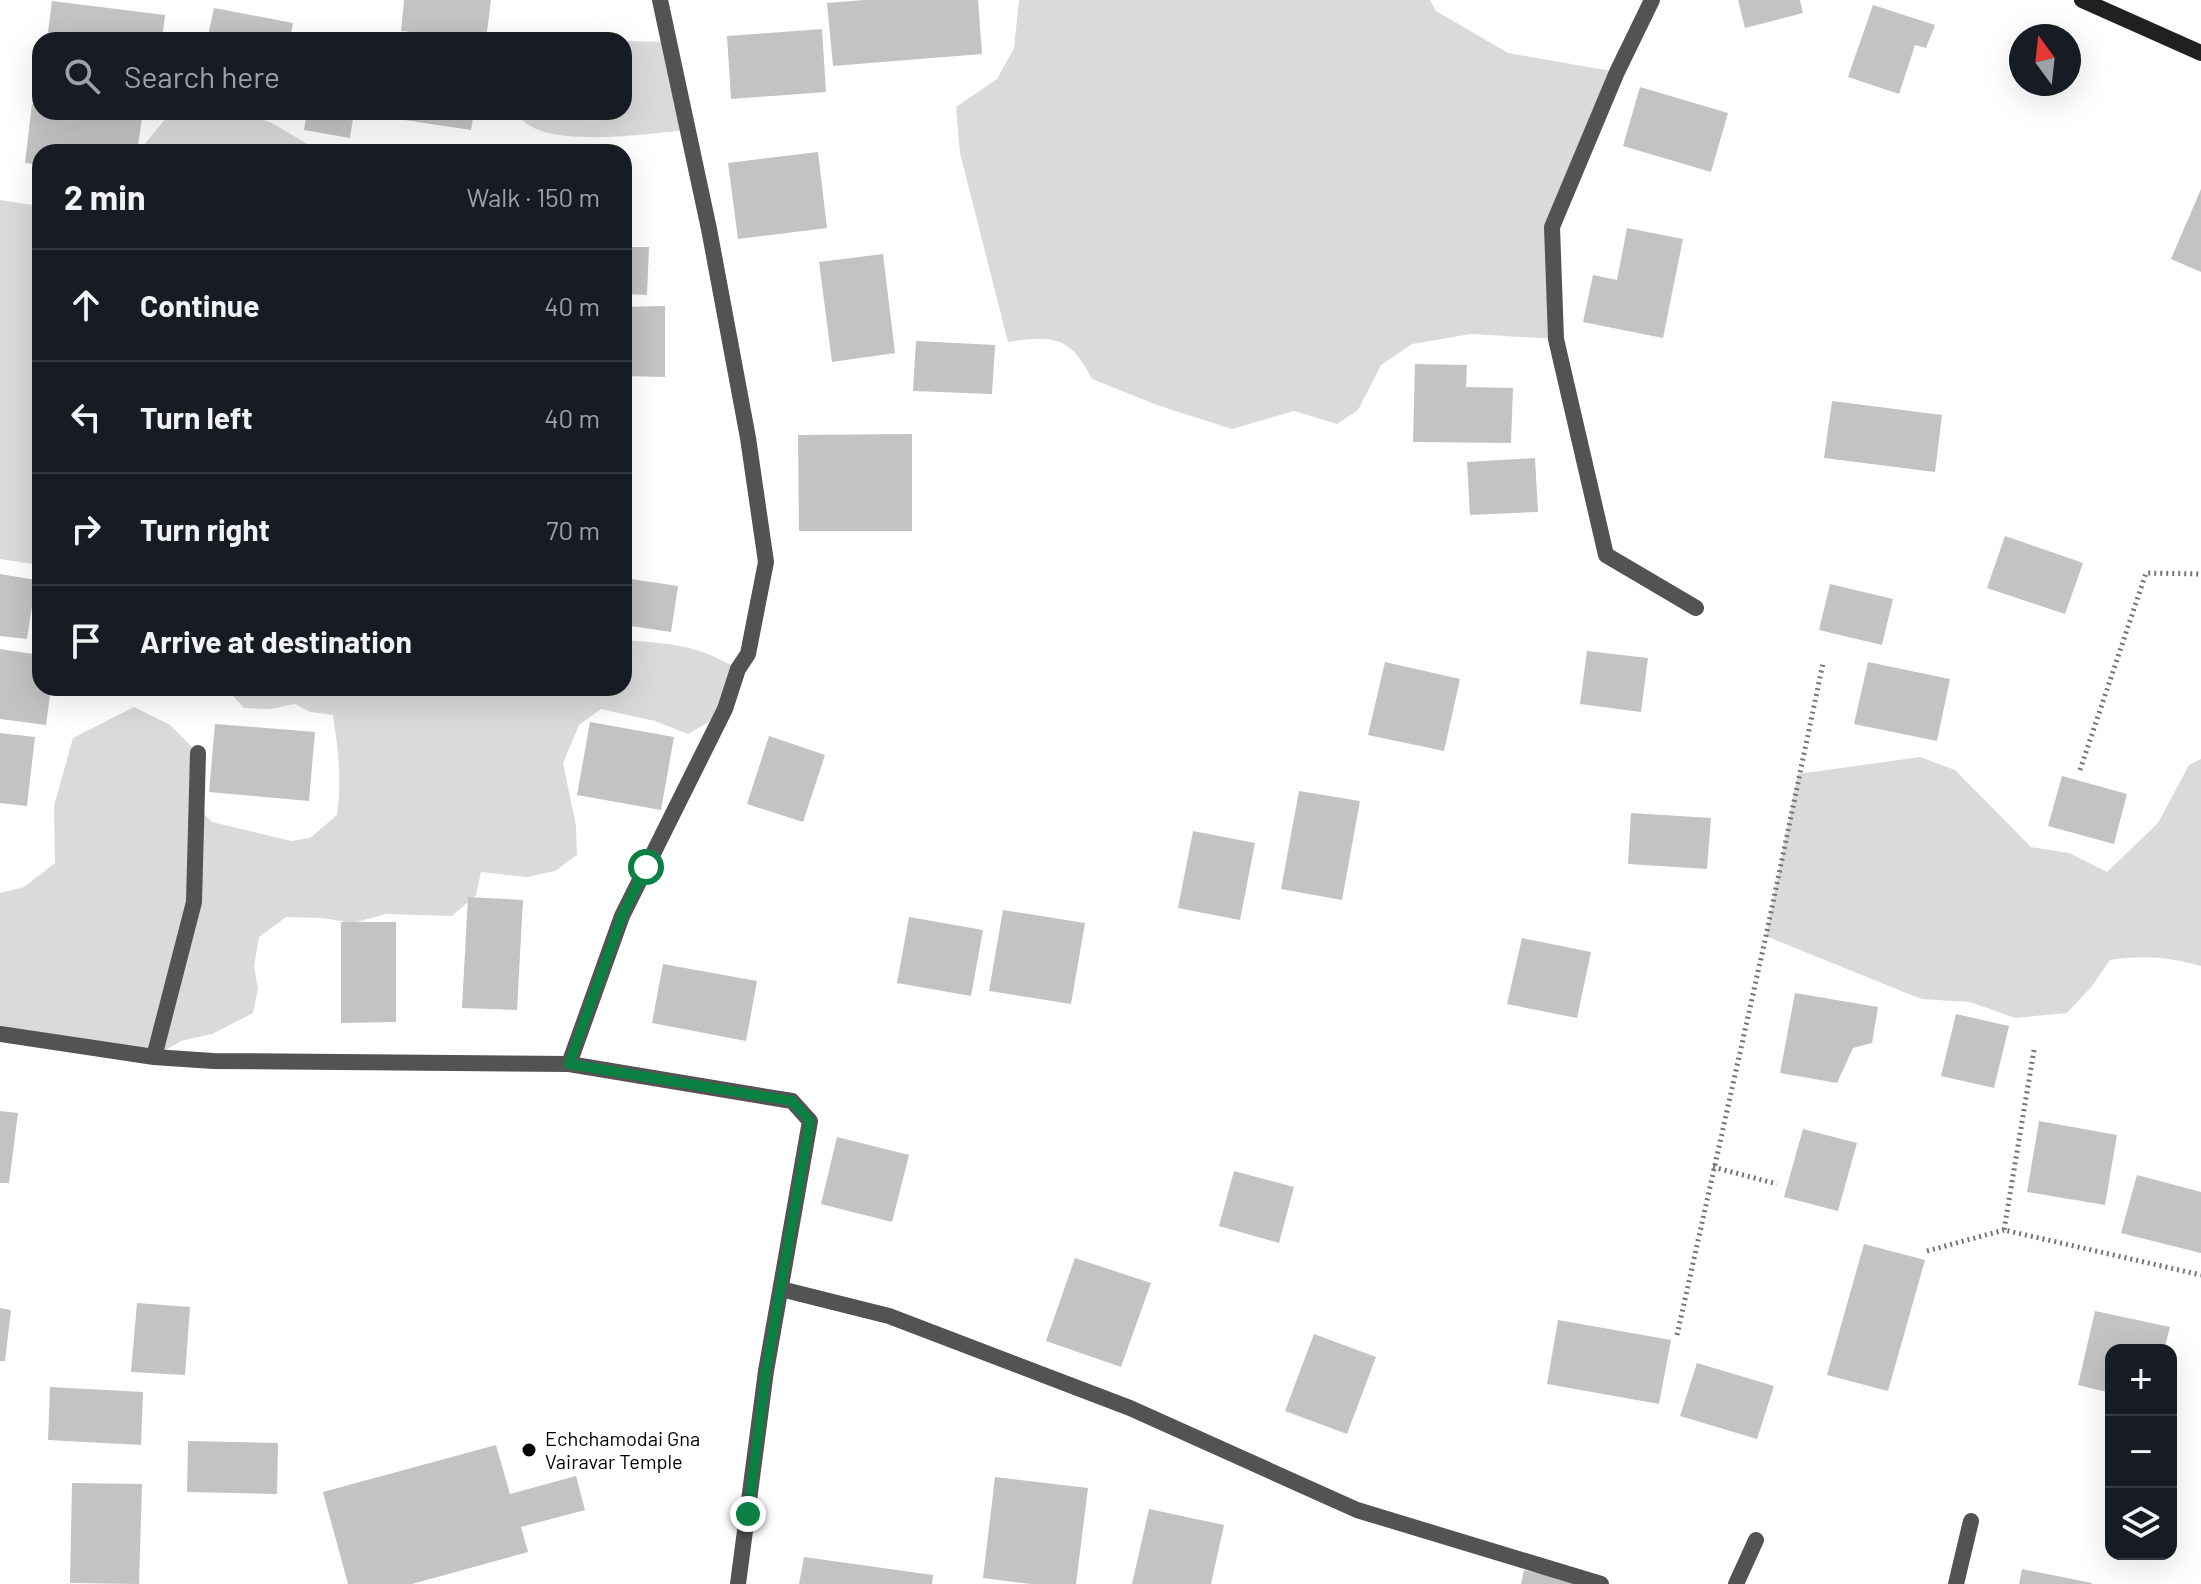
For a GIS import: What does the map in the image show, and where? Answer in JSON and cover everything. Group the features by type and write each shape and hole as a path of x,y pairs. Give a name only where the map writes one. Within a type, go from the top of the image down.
{"main road":[{"path":"2094,2 2201,53"}],"street":[{"path":"569,1064 622,916 725,709 738,669 748,654 766,562 748,438 709,229 660,0"},
{"path":"1652,0 1617,72 1552,227 1556,339 1606,555 1696,608"},
{"path":"154,1057 194,902 198,753"},
{"path":"0,1034 154,1057 213,1061 569,1064 792,1101 810,1121 766,1371 738,1584"},
{"path":"781,1289 889,1316 1130,1408 1357,1510 1601,1584"},
{"path":"1956,1584 1971,1521"},
{"path":"1736,1584 1756,1540"}],"path":[{"path":"2080,770 2146,573 2201,574"},
{"path":"1677,1335 1823,663"},
{"path":"2004,1230 2034,1050"},
{"path":"1713,1167 1777,1184"},
{"path":"1927,1251 2004,1230 2201,1275"}],"shaded area":[{"path":"1019,0 1430,0 1436,11 1508,53 1617,72 1552,227 1556,339 1471,334 1412,344 1381,365 1358,410 1337,424 1294,411 1232,429 1157,405 1092,379 1076,354 1059,342 1037,339 1008,342 960,153 956,107 997,79 1014,48"},
{"path":"632,41 669,42 687,130 595,137 546,132 524,120 632,120"},
{"path":"165,120 263,120 307,144 145,144"},
{"path":"0,200 32,205 32,564 0,559"},
{"path":"632,641 683,647 709,654 738,669 722,709 688,734 655,721 601,709 579,725 563,763 576,826 577,855 555,871 527,877 481,872 476,895 452,916 386,914 353,923 286,917 259,937 254,966 258,989 253,1013 212,1034 181,1041 154,1057 0,1034 0,893 24,887 55,863 54,806 73,738 134,707 170,725 198,753 198,808 212,822 291,841 310,838 337,815 338,752 333,715 310,712 295,704 270,709 244,708 233,696 632,696"},
{"path":"1920,757 1955,770 2031,847 2069,853 2107,872 2158,823 2189,765 2201,759 2201,966 2156,958 2110,960 2092,986 2067,1013 2015,1018 1970,1002 1921,999 1766,936 1798,774"}],"building":[{"path":"404,0 491,0 487,32 401,31"},
{"path":"978,0 982,54 833,66 827,3"},
{"path":"1738,0 1800,0 1803,13 1745,28"},
{"path":"52,1 165,15 163,32 48,32"},
{"path":"1873,5 1935,25 1926,48 1915,45 1899,94 1848,77"},
{"path":"214,8 293,23 291,32 209,32"},
{"path":"822,29 826,92 731,99 727,36"},
{"path":"1640,87 1728,113 1711,172 1623,146"},
{"path":"32,104 32,120 142,120 138,144 32,144 32,164 25,163"},
{"path":"306,120 353,120 350,138 304,130"},
{"path":"405,120 473,120 471,130"},
{"path":"818,152 827,228 738,239 728,163"},
{"path":"2201,189 2201,272 2171,259"},
{"path":"1627,228 1683,239 1663,338 1583,322 1593,275 1617,280"},
{"path":"632,247 649,247 647,295 632,294"},
{"path":"883,254 895,353 832,362 819,262"},
{"path":"665,306 665,377 632,376 632,307"},
{"path":"916,341 995,345 992,394 913,391"},
{"path":"1415,364 1467,365 1466,387 1513,388 1511,443 1413,442"},
{"path":"1832,401 1942,415 1935,472 1824,458"},
{"path":"912,434 912,531 799,531 798,435"},
{"path":"1535,458 1538,512 1470,515 1467,462"},
{"path":"2005,536 2083,563 2065,614 1987,588"},
{"path":"0,574 32,579 27,639 0,636"},
{"path":"632,579 678,586 671,632 632,626"},
{"path":"1830,584 1893,599 1882,645 1819,630"},
{"path":"0,649 32,654 32,696 50,696 46,725 0,719"},
{"path":"1587,651 1648,658 1641,712 1580,704"},
{"path":"1385,662 1460,679 1444,751 1368,735"},
{"path":"1868,662 1950,679 1937,741 1854,724"},
{"path":"590,722 674,737 661,810 577,795"},
{"path":"215,724 315,732 309,801 209,792"},
{"path":"0,733 35,737 27,806 0,803"},
{"path":"769,736 825,755 803,822 747,804"},
{"path":"2062,776 2127,794 2114,844 2048,826"},
{"path":"1299,791 1360,801 1342,900 1281,889"},
{"path":"1631,813 1711,818 1707,869 1628,864"},
{"path":"1193,831 1255,843 1240,920 1178,908"},
{"path":"468,897 523,900 517,1010 462,1008"},
{"path":"1003,910 1085,923 1071,1004 989,991"},
{"path":"909,917 983,930 971,996 897,983"},
{"path":"341,922 396,922 396,1022 341,1023"},
{"path":"1522,938 1591,952 1577,1018 1507,1004"},
{"path":"663,964 757,981 746,1041 652,1023"},
{"path":"1795,993 1878,1007 1872,1043 1853,1048 1837,1083 1780,1073"},
{"path":"1956,1014 2009,1026 1994,1088 1941,1076"},
{"path":"0,1111 18,1113 9,1183 0,1183"},
{"path":"2039,1121 2117,1135 2105,1205 2027,1192"},
{"path":"1803,1129 1857,1143 1838,1211 1784,1197"},
{"path":"837,1137 909,1155 892,1222 821,1204"},
{"path":"1234,1171 1294,1187 1279,1243 1219,1226"},
{"path":"2137,1175 2201,1192 2201,1253 2121,1233"},
{"path":"1864,1244 1925,1260 1888,1391 1827,1375"},
{"path":"1075,1258 1151,1283 1121,1367 1046,1341"},
{"path":"137,1303 190,1307 185,1375 131,1372"},
{"path":"0,1308 11,1310 5,1361 0,1361"},
{"path":"2095,1311 2170,1327 2166,1344 2105,1344 2105,1392 2078,1385"},
{"path":"1558,1320 1671,1340 1659,1404 1547,1384"},
{"path":"1314,1334 1376,1357 1347,1434 1285,1411"},
{"path":"1697,1363 1774,1386 1757,1439 1680,1416"},
{"path":"50,1387 143,1392 141,1445 48,1440"},
{"path":"188,1441 278,1443 277,1494 187,1492"},
{"path":"496,1445 510,1494 576,1476 585,1510 521,1527 528,1552 412,1584 348,1584 323,1492"},
{"path":"995,1477 1088,1488 1076,1584 1031,1584 983,1578"},
{"path":"72,1483 142,1484 139,1584 70,1583"},
{"path":"1149,1509 1224,1525 1211,1584 1132,1584"},
{"path":"804,1557 933,1575 932,1584 799,1584"},
{"path":"2022,1569 2092,1583 2092,1584 2019,1584"},
{"path":"1524,1570 1580,1583 1580,1584 1521,1584"}],"place":[{"name":"Echchamodai Gna Vairavar Temple","path":"529,1450"}],"route":[{"path":"646,867 622,916 569,1064 792,1101 810,1121 766,1371 748,1514"}]}
